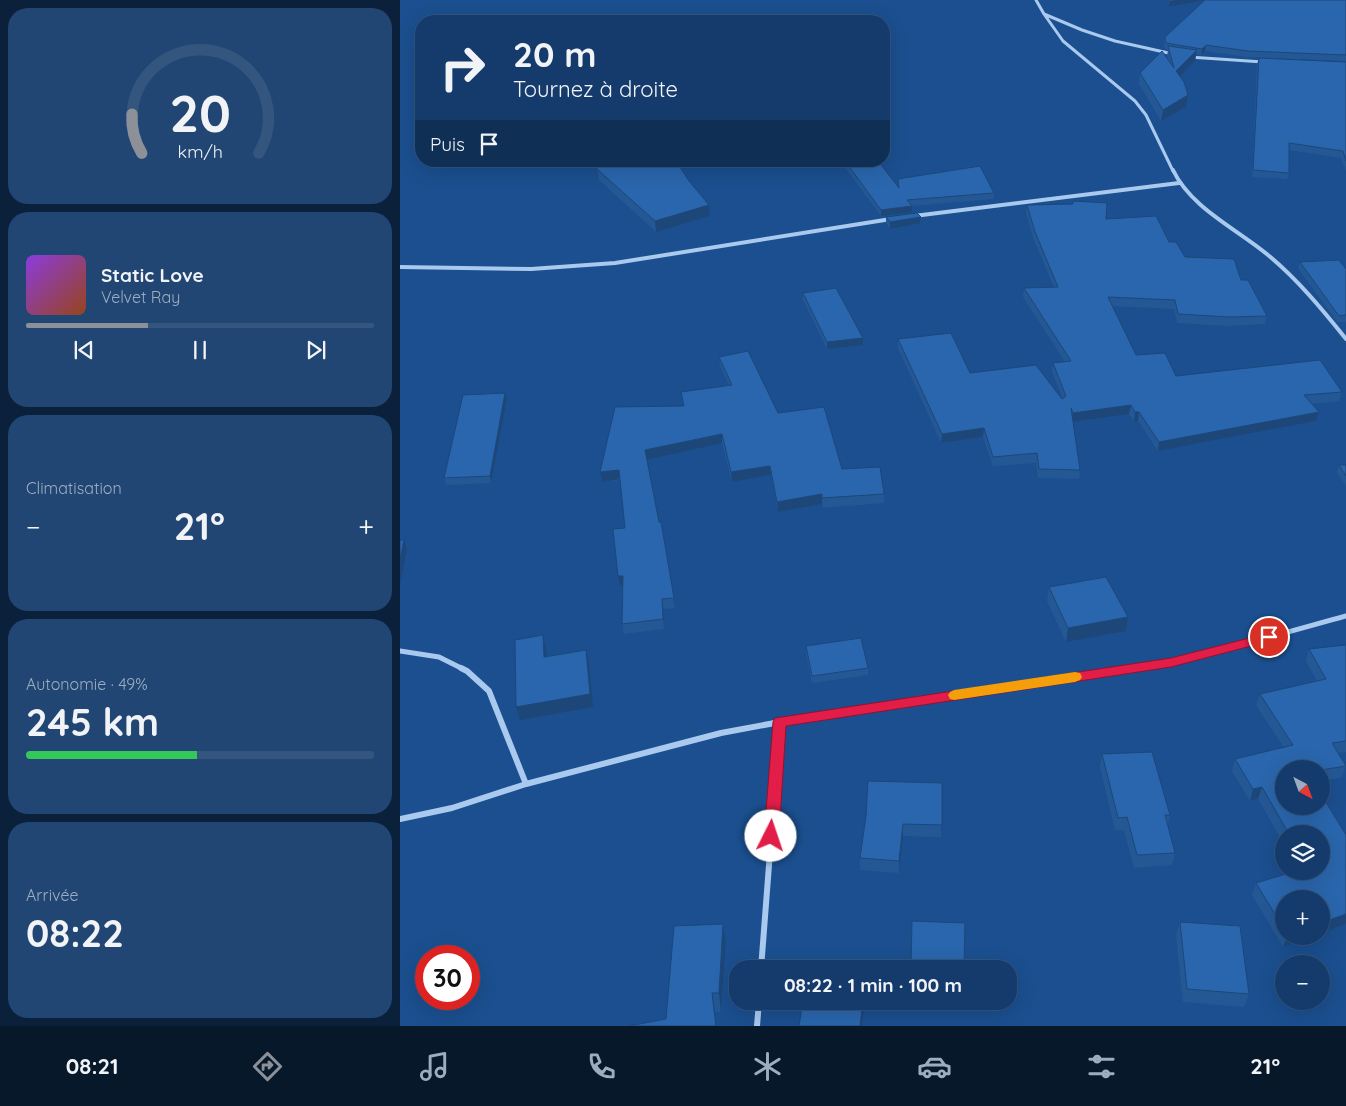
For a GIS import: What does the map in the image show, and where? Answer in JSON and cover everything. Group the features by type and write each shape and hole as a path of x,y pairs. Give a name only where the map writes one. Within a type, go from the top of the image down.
{"street":[{"path":"1036,0 1063,41 1135,100 1146,115 1178,184 1198,202 1279,265 1318,304 1346,339"},
{"path":"1044,14 1082,30 1149,50 1206,59 1264,62"},
{"path":"912,216 1178,184"},
{"path":"400,266 552,268 584,266 700,252 823,228 892,218"},
{"path":"400,819 452,808 526,784 721,733 780,722 1171,662 1231,648 1346,616"},
{"path":"400,651 439,657 467,671 489,691 526,784"},
{"path":"763,960 780,722"},
{"path":"757,1026 758,1010"}],"building":[{"path":"1205,0 1346,0 1346,55 1248,51 1206,45 1202,49 1166,43 1165,37"},
{"path":"1168,46 1197,50 1176,71 1184,82 1188,95 1163,110 1140,73 1162,51 1174,68"},
{"path":"1259,58 1346,62 1346,161 1343,151 1289,143 1289,173 1253,170"},
{"path":"980,166 994,193 907,200 912,206 881,210 849,167 883,167 899,188 898,179"},
{"path":"597,167 680,167 709,205 655,221"},
{"path":"1073,201 1107,203 1106,219 1156,216 1169,242 1176,242 1185,257 1234,259 1241,280 1248,280 1267,316 1229,317 1178,314 1175,300 1108,297 1136,355 1165,353 1176,376 1320,360 1342,392 1304,395 1319,412 1159,442 1139,412 1135,412 1131,405 1073,413 1071,408 1080,470 1039,469 1037,453 993,457 984,428 942,434 898,339 951,333 970,373 1036,365 1062,399 1066,396 1053,363 1071,361 1024,288 1058,287 1035,232 1027,205 1073,204"},
{"path":"917,213 921,217 890,222 886,217"},
{"path":"1339,260 1346,269 1346,315 1339,316 1300,262"},
{"path":"836,288 863,338 827,342 803,293"},
{"path":"748,351 778,413 824,407 842,469 880,467 884,494 822,498 822,494 777,502 770,466 731,472 722,434 645,450 659,522 661,522 674,598 662,599 663,619 622,624 623,576 618,576 613,529 625,528 619,470 600,472 615,407 684,406 681,392 732,385 719,357"},
{"path":"505,393 490,476 444,478 463,395"},
{"path":"1339,465 1346,465 1346,476"},
{"path":"400,540 404,540 400,560"},
{"path":"1106,577 1128,617 1068,628 1049,587"},
{"path":"543,635 544,657 586,650 590,694 516,707 515,640"},
{"path":"861,638 868,668 812,676 806,646"},
{"path":"1346,645 1346,741 1332,743 1346,766 1330,769 1330,760 1275,760 1275,810 1262,787 1253,789 1235,759 1293,745 1260,694 1326,679 1309,649"},
{"path":"1152,752 1170,815 1165,815 1175,853 1137,855 1127,817 1118,818 1102,754"},
{"path":"868,781 942,783 942,825 903,824 899,861 860,858 866,816"},
{"path":"1330,809 1346,835 1346,914 1330,920 1330,890 1275,890 1275,914 1256,883 1275,877 1275,880 1330,880 1330,825 1284,825 1278,815 1330,815"},
{"path":"912,921 965,923 964,960 911,960"},
{"path":"1180,922 1240,926 1249,994 1187,989"},
{"path":"723,924 719,993 712,993 716,1026 629,1026 666,1019 674,926"},
{"path":"802,1010 862,1010 860,1026 799,1026"}],"slow traffic":[{"path":"954,695 1075,677"}],"route":[{"path":"771,836 780,722 1171,662 1269,637"}]}
